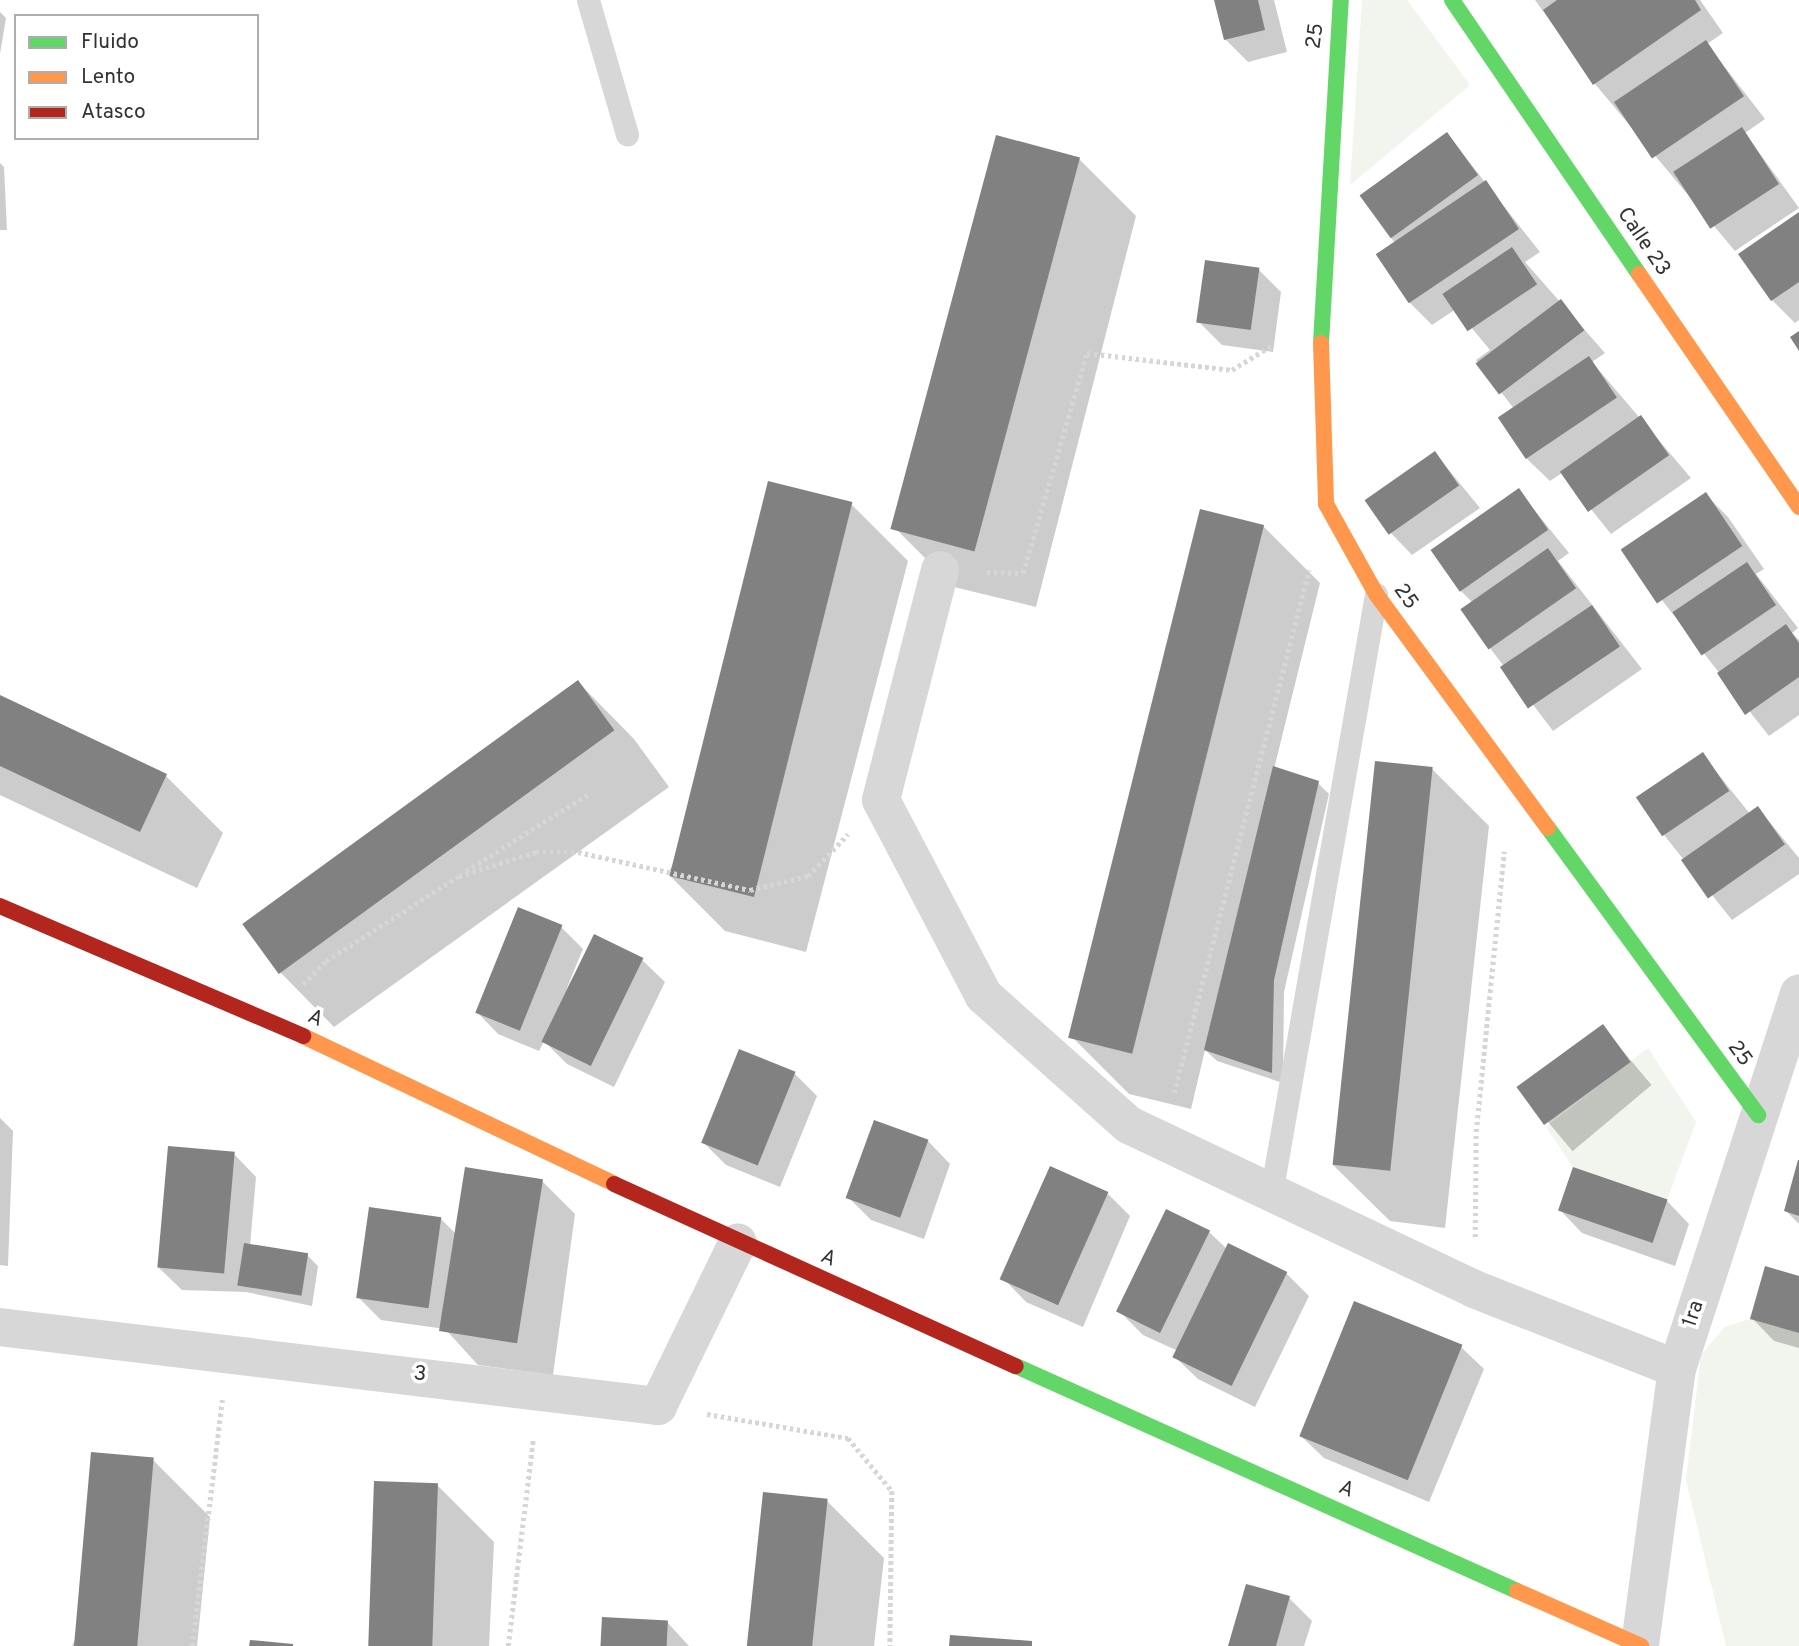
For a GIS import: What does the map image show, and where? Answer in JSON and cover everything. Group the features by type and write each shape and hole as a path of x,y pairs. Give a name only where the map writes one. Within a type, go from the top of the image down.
{"street":[{"name":"25","path":"1341,0 1320,316 1326,504 1376,594 1758,1115"},
{"name":"Calle 23","path":"1452,0 1799,507"},
{"path":"940,570 881,800 984,996 1129,1125 1474,1289 1677,1369"},
{"name":"A","path":"0,906 273,1022 738,1242 1640,1646"},
{"name":"1ra","path":"1640,1646 1677,1369 1799,993"},
{"path":"658,1406 738,1242"},
{"name":"3","path":"0,1327 228,1351 658,1406"}],"lane":[{"path":"588,0 627,134"},
{"path":"1271,1194 1376,594"}],"path":[{"path":"940,570 1023,573 1087,354 1232,370 1320,316"},
{"path":"1161,1142 1326,504"},
{"path":"1474,1289 1476,1132 1512,781"},
{"path":"273,1022 326,961 590,793"},
{"path":"459,876 536,852 578,852 750,890 808,876 881,800"},
{"path":"192,1646 228,1351"},
{"path":"508,1646 538,1389"},
{"path":"658,1406 848,1438 892,1491 890,1646"}],"shaded area":[{"path":"1362,0 1407,0 1470,85 1350,185"},
{"path":"1648,1048 1696,1122 1667,1200 1573,1167 1546,1127"},
{"path":"1750,1319 1799,1333 1799,1646 1726,1646 1686,1480 1701,1355 1725,1327"}],"building":[{"path":"1214,0 1258,0 1265,30 1224,40"},
{"path":"1557,0 1695,0 1701,10 1593,85 1543,10"},
{"path":"1706,40 1744,96 1652,158 1614,102"},
{"path":"1742,127 1779,184 1710,229 1673,172"},
{"path":"1447,132 1478,175 1391,238 1360,195"},
{"path":"996,135 1080,158 974,552 890,529"},
{"path":"1486,180 1519,229 1409,303 1376,254"},
{"path":"1799,212 1799,282 1771,301 1738,254"},
{"path":"1512,247 1537,284 1468,331 1442,294"},
{"path":"1205,260 1259,268 1251,330 1196,322"},
{"path":"1561,299 1584,330 1499,395 1476,363"},
{"path":"1799,331 1799,351 1790,337"},
{"path":"1589,356 1617,397 1526,459 1498,418"},
{"path":"1641,415 1669,455 1588,512 1560,472"},
{"path":"1435,451 1459,485 1389,535 1365,500"},
{"path":"768,481 852,502 754,897 670,876"},
{"path":"1519,488 1548,530 1460,592 1431,550"},
{"path":"1706,492 1742,546 1657,603 1621,550"},
{"path":"1200,509 1264,525 1132,1054 1068,1038"},
{"path":"1548,548 1576,588 1488,650 1460,609"},
{"path":"1747,562 1776,605 1701,655 1672,612"},
{"path":"1592,605 1620,646 1528,709 1500,667"},
{"path":"1786,624 1799,643 1799,677 1745,715 1717,673"},
{"path":"578,680 614,730 279,974 242,924"},
{"path":"0,695 167,774 140,832 0,766"},
{"path":"1703,752 1729,791 1662,836 1636,797"},
{"path":"1375,761 1433,767 1390,1171 1333,1165"},
{"path":"1273,766 1319,781 1274,980 1272,1073 1204,1050"},
{"path":"1758,806 1785,845 1708,898 1681,860"},
{"path":"518,907 563,925 520,1031 475,1013"},
{"path":"594,934 643,958 591,1066 541,1042"},
{"path":"1603,1024 1631,1062 1544,1125 1516,1087"},
{"path":"739,1049 796,1072 758,1165 701,1143"},
{"path":"874,1120 929,1140 900,1218 846,1198"},
{"path":"168,1146 235,1152 224,1273 157,1268"},
{"path":"1799,1160 1799,1216 1784,1211"},
{"path":"1050,1166 1108,1192 1058,1305 1000,1279"},
{"path":"465,1167 543,1179 517,1343 439,1331"},
{"path":"1573,1167 1668,1200 1653,1243 1558,1210"},
{"path":"369,1207 441,1217 428,1308 356,1298"},
{"path":"1166,1209 1210,1230 1160,1333 1116,1311"},
{"path":"244,1243 308,1253 301,1296 237,1285"},
{"path":"1228,1243 1287,1272 1232,1386 1172,1357"},
{"path":"1765,1266 1799,1276 1799,1333 1750,1319"},
{"path":"1354,1301 1462,1345 1408,1480 1299,1436"},
{"path":"91,1452 154,1457 137,1646 74,1646"},
{"path":"374,1481 438,1483 432,1646 368,1646"},
{"path":"763,1492 828,1499 812,1646 747,1646"},
{"path":"1246,1584 1290,1596 1276,1646 1228,1646"},
{"path":"602,1617 668,1620 667,1646 600,1646"},
{"path":"950,1635 1032,1641 1032,1646 949,1646"},
{"path":"250,1640 293,1644 293,1646 249,1646"}],"traffic: fast":[{"path":"1321,343 1341,0"},
{"path":"1452,0 1639,274"},
{"path":"1548,828 1758,1115"},
{"path":"1016,1366 1517,1591"}],"traffic: slow":[{"path":"1639,274 1799,507"},
{"path":"1321,343 1326,504 1376,594 1548,828"},
{"path":"303,1036 614,1184"},
{"path":"1517,1591 1641,1646"}],"traffic: jam":[{"path":"0,906 303,1036"},
{"path":"614,1184 1016,1366"}]}
